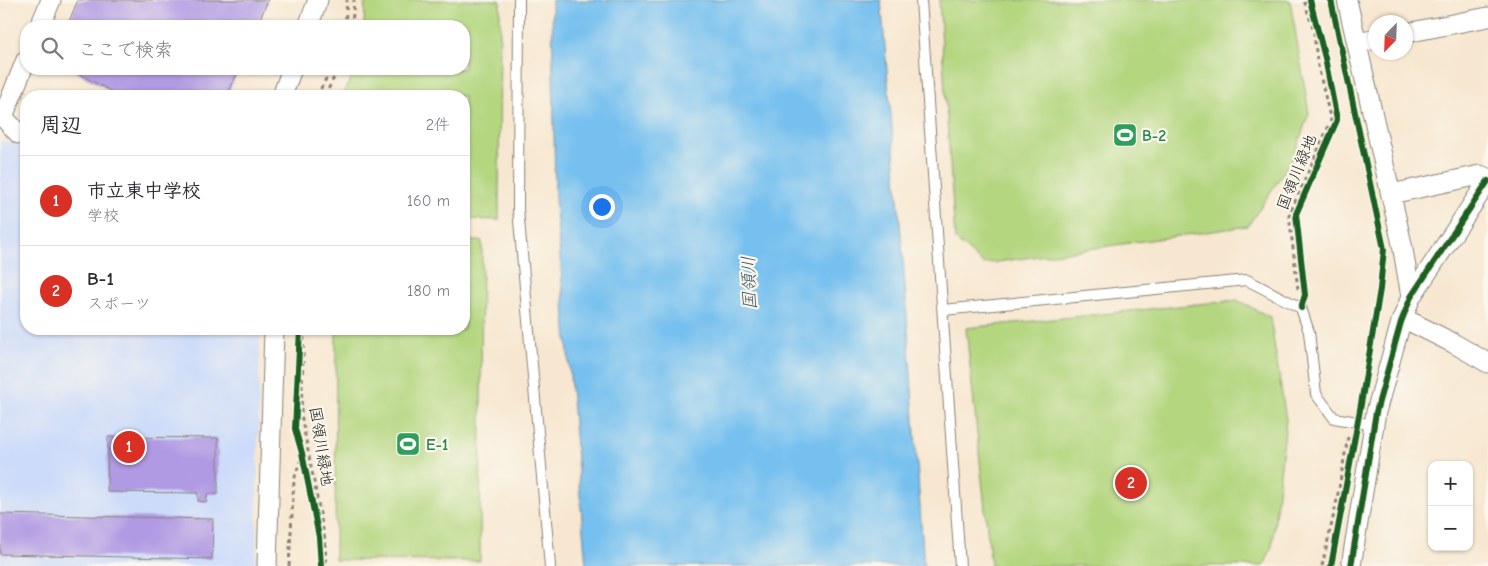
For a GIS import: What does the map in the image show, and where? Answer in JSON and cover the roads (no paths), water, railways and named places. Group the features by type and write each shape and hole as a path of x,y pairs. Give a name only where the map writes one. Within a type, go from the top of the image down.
{"street":[{"path":"42,20 50,0"},
{"path":"310,20 318,0"},
{"path":"1347,0 1411,297"},
{"path":"1413,32 1488,17"},
{"path":"1357,43 1368,41"},
{"path":"20,75 3,118 20,134"},
{"path":"284,90 290,75"},
{"path":"1351,566 1374,425 1388,366 1403,318 1411,297 1488,180 1480,175 1390,194"},
{"path":"1403,318 1488,363"},
{"path":"267,566 274,335"}],"lane":[{"path":"519,0 518,209 550,566"},
{"path":"921,0 960,566"},
{"path":"943,310 1247,280 1299,307 1309,332 1316,394 1334,418 1374,425"}],"water":[{"name":"国領川","path":"552,0 881,0 903,257 924,566 586,566 555,198"}],"place":[{"name":"B-2","path":"1125,135"},
{"name":"E-1","path":"408,444"},
{"name":"市立東中学校","path":"129,447"},
{"name":"B-1","path":"1131,483"}]}
